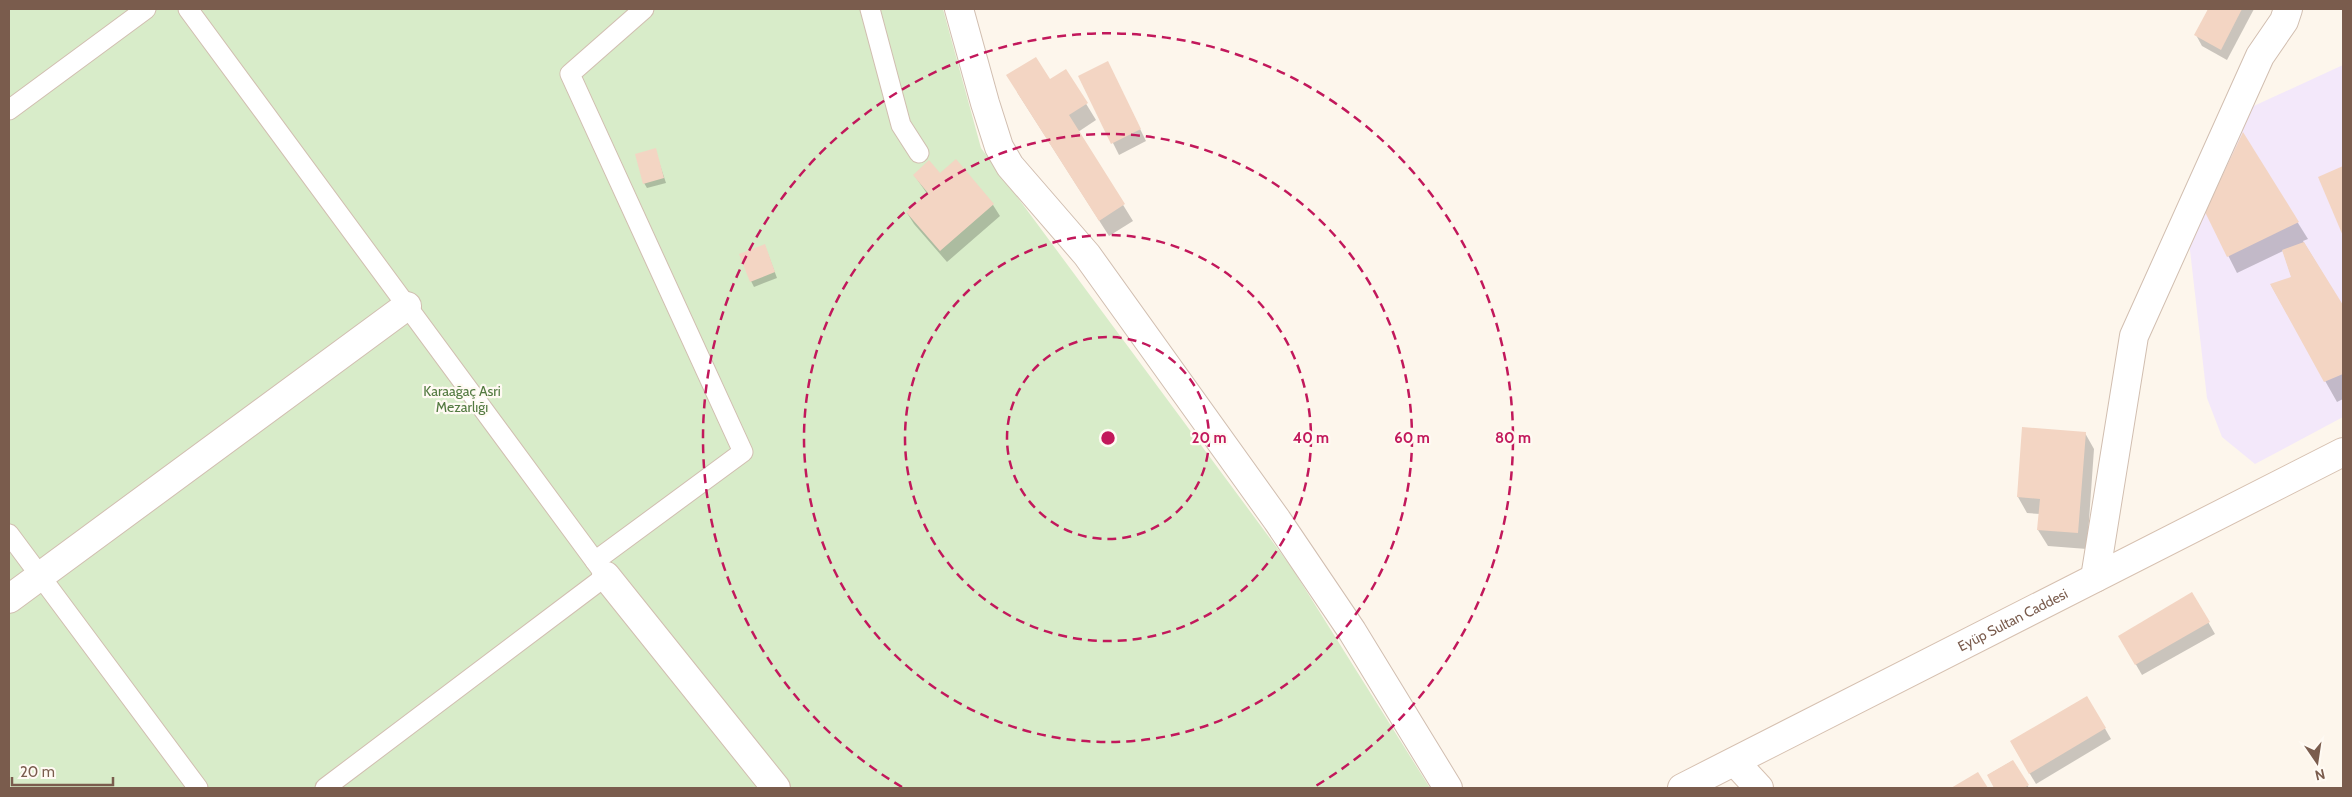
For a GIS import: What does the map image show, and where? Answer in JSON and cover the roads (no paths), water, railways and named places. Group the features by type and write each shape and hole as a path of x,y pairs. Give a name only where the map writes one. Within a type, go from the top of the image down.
{"street":[{"path":"959,9 999,147 1010,166 1088,255 1277,520 1352,631 1448,788"},
{"path":"2095,578 2134,336 2260,56 2284,21 2288,9"},
{"path":"9,599 407,306"},
{"name":"Eyüp Sultan Caddesi","path":"1682,788 2343,452"},
{"path":"601,569 776,788"},
{"path":"1735,762 1759,788"}],"lane":[{"path":"9,110 146,9"},
{"path":"188,9 601,569"},
{"path":"325,788 601,569 743,452 570,74 644,9"},
{"path":"870,9 901,125 919,153"},
{"path":"9,534 198,788"}],"park label":[{"name":"Karaağaç Asri Mezarlığı","path":"462,400"}]}
